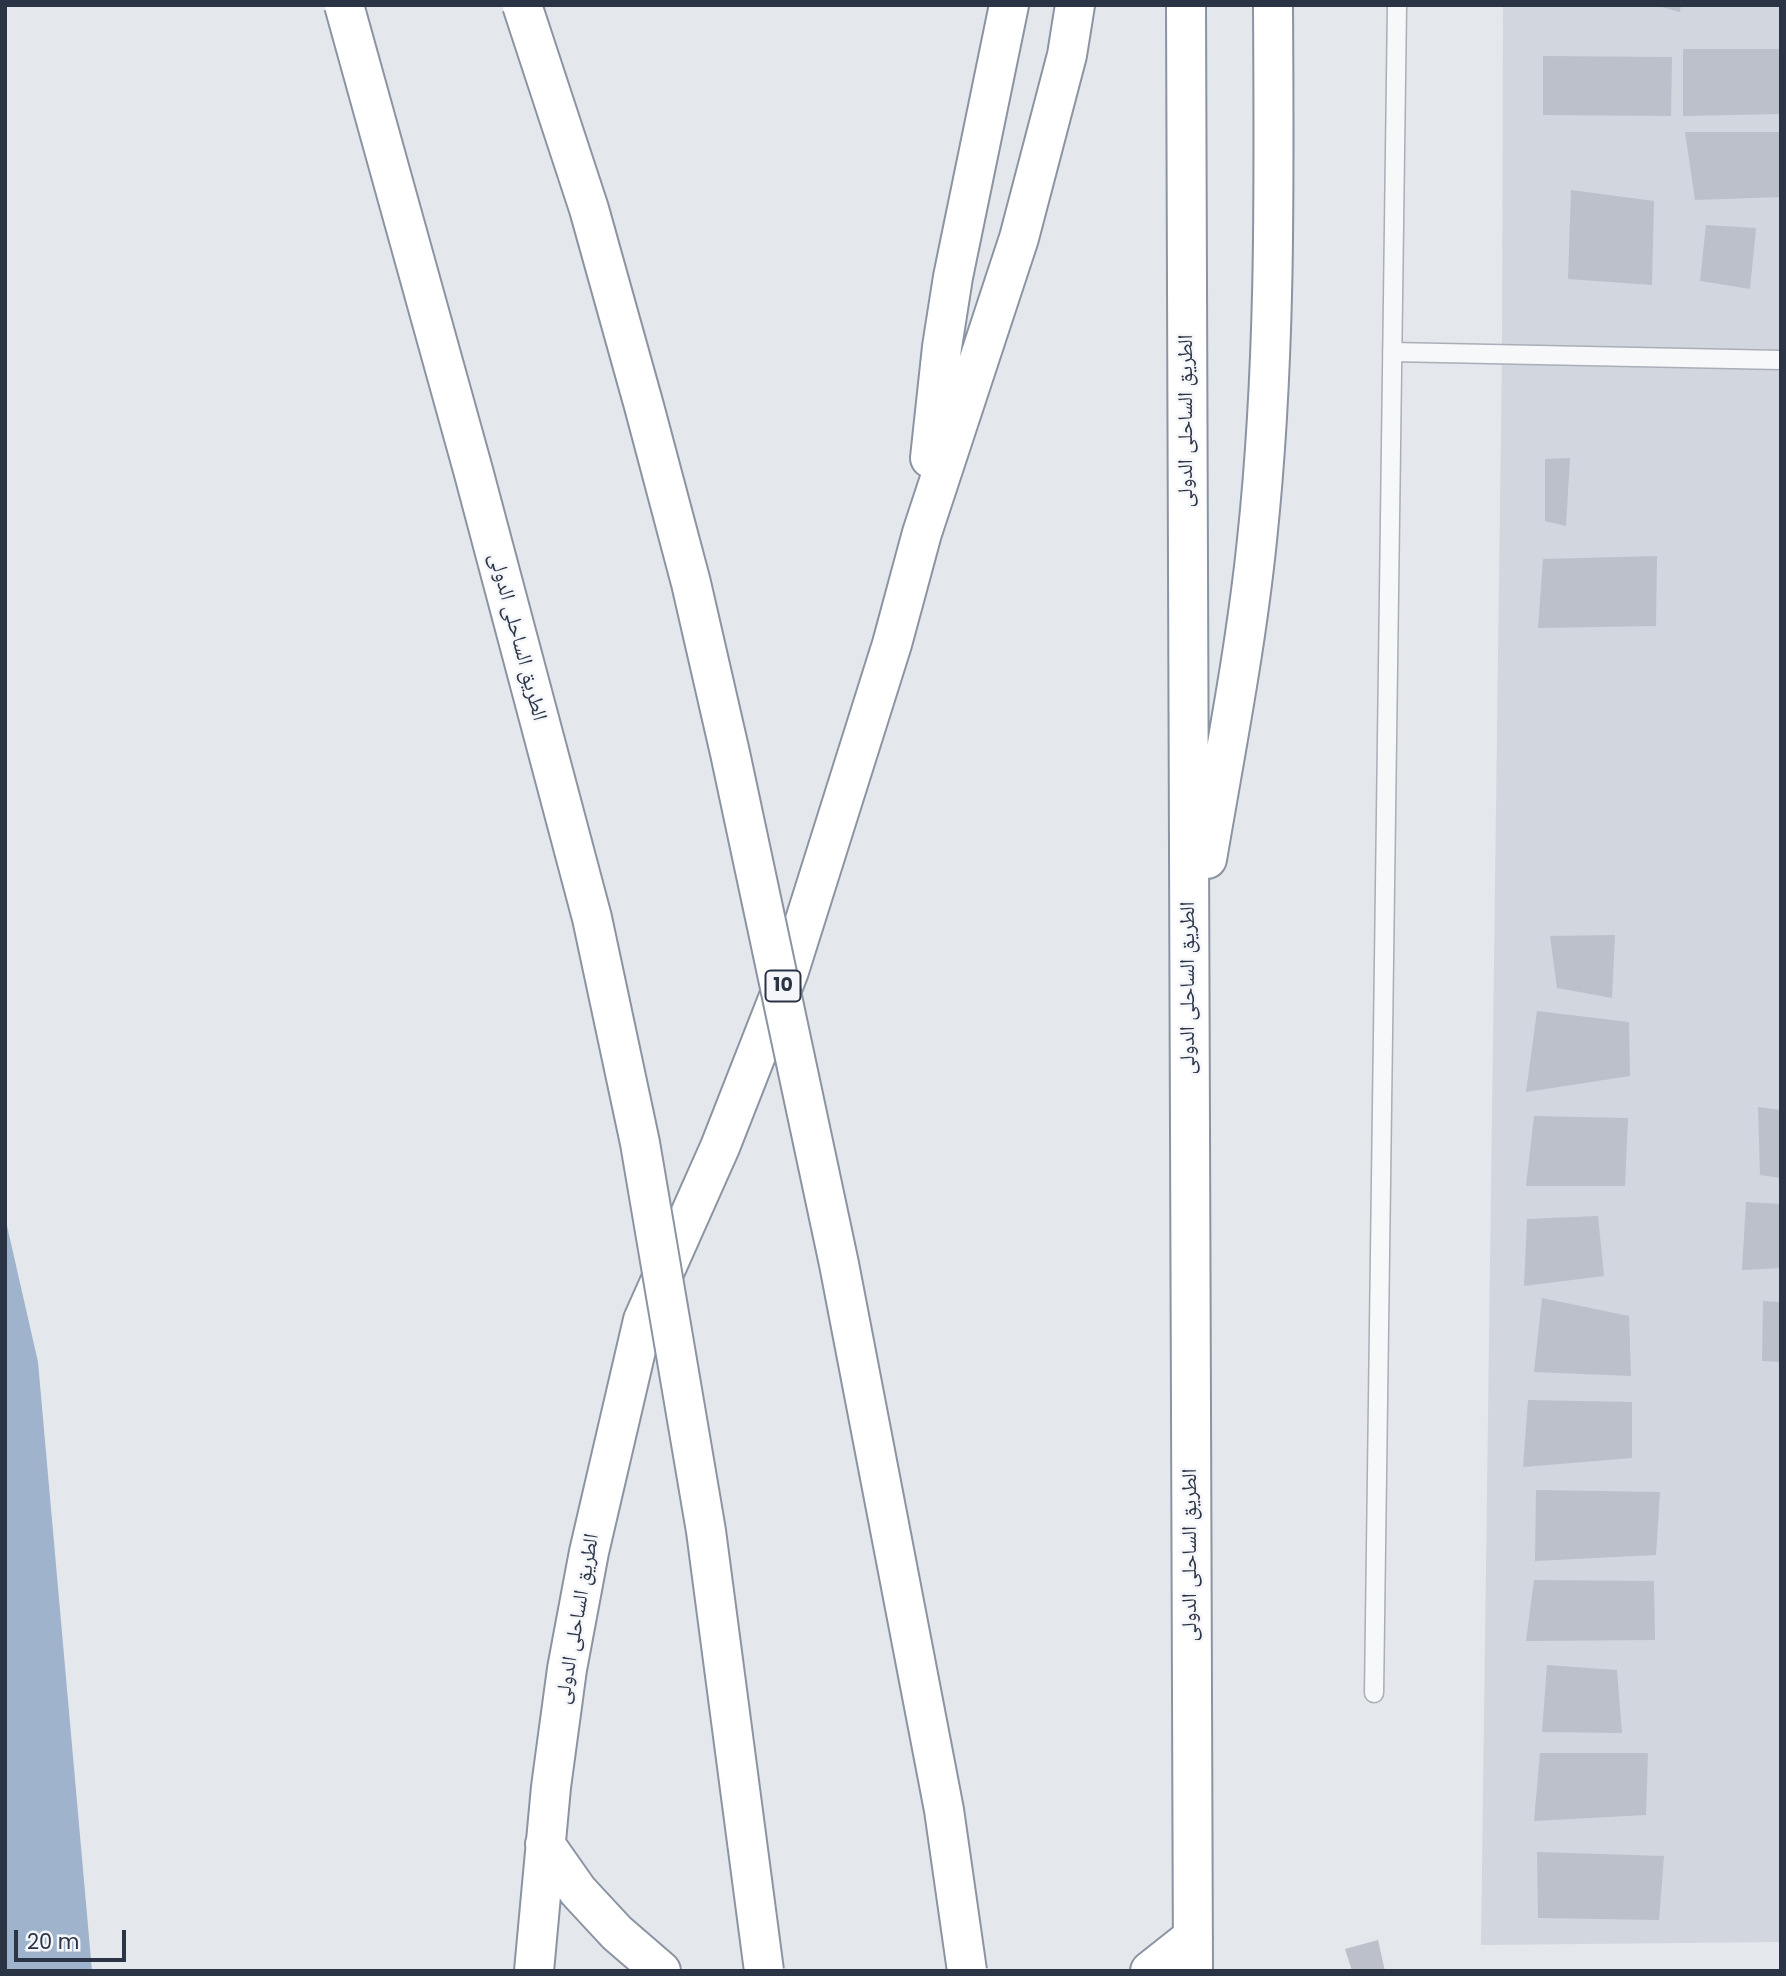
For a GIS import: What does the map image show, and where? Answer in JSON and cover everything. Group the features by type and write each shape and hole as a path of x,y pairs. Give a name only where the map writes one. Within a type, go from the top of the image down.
{"highway":[{"name":"الطريق الساحلى الدولى","path":"344,5 470,457 592,918 631,1103 706,1531 764,1971"},
{"name":"10","path":"522,5 589,209 644,406 691,583 733,766 839,1264 944,1810 967,1971"},
{"path":"922,533 942,347 953,277 1009,5"},
{"name":"الطريق الساحلى الدولى","path":"534,1971 545,1844 567,1669 586,1565 643,1320 720,1147 789,971 892,644 922,533 1018,238 1067,55 1075,5"},
{"name":"الطريق الساحلى الدولى","path":"1186,5 1193,1954"},
{"path":"1189,965 1249,611 1263,480 1272,324 1273,5"},
{"path":"545,1844 578,1891 601,1917 661,1971"},
{"path":"1150,1971 1193,1954"}],"lane":[{"path":"1374,1693 1397,5"},
{"path":"1392,352 1781,360"}],"shaded area":[{"path":"1503,5 1781,5 1781,1942 1481,1945 1502,355"}],"water":[{"path":"5,1217 38,1362 92,1971 5,1971"}],"building":[{"path":"1681,5 1680,12 1658,6"},
{"path":"1683,49 1781,49 1781,114 1683,116"},
{"path":"1543,56 1672,57 1671,116 1543,115"},
{"path":"1685,132 1781,132 1781,197 1695,200"},
{"path":"1571,190 1654,201 1652,285 1568,279"},
{"path":"1706,225 1756,228 1750,289 1700,281"},
{"path":"1570,458 1566,526 1545,521 1545,459"},
{"path":"1657,556 1656,626 1538,628 1543,559"},
{"path":"1615,935 1612,998 1557,988 1550,936"},
{"path":"1537,1011 1629,1022 1630,1076 1526,1092"},
{"path":"1758,1107 1781,1110 1781,1178 1760,1175"},
{"path":"1534,1116 1628,1118 1625,1186 1526,1186"},
{"path":"1746,1202 1781,1204 1781,1268 1742,1270"},
{"path":"1598,1216 1604,1276 1524,1286 1527,1219"},
{"path":"1542,1298 1629,1316 1631,1376 1534,1372"},
{"path":"1763,1301 1781,1302 1781,1362 1762,1361"},
{"path":"1528,1400 1632,1402 1632,1458 1523,1467"},
{"path":"1536,1490 1660,1492 1656,1555 1535,1561"},
{"path":"1534,1580 1654,1581 1655,1640 1526,1641"},
{"path":"1547,1665 1617,1670 1622,1733 1542,1732"},
{"path":"1540,1753 1648,1753 1646,1815 1534,1821"},
{"path":"1537,1852 1664,1856 1659,1920 1538,1918"},
{"path":"1378,1940 1385,1971 1352,1971 1345,1949"}]}
